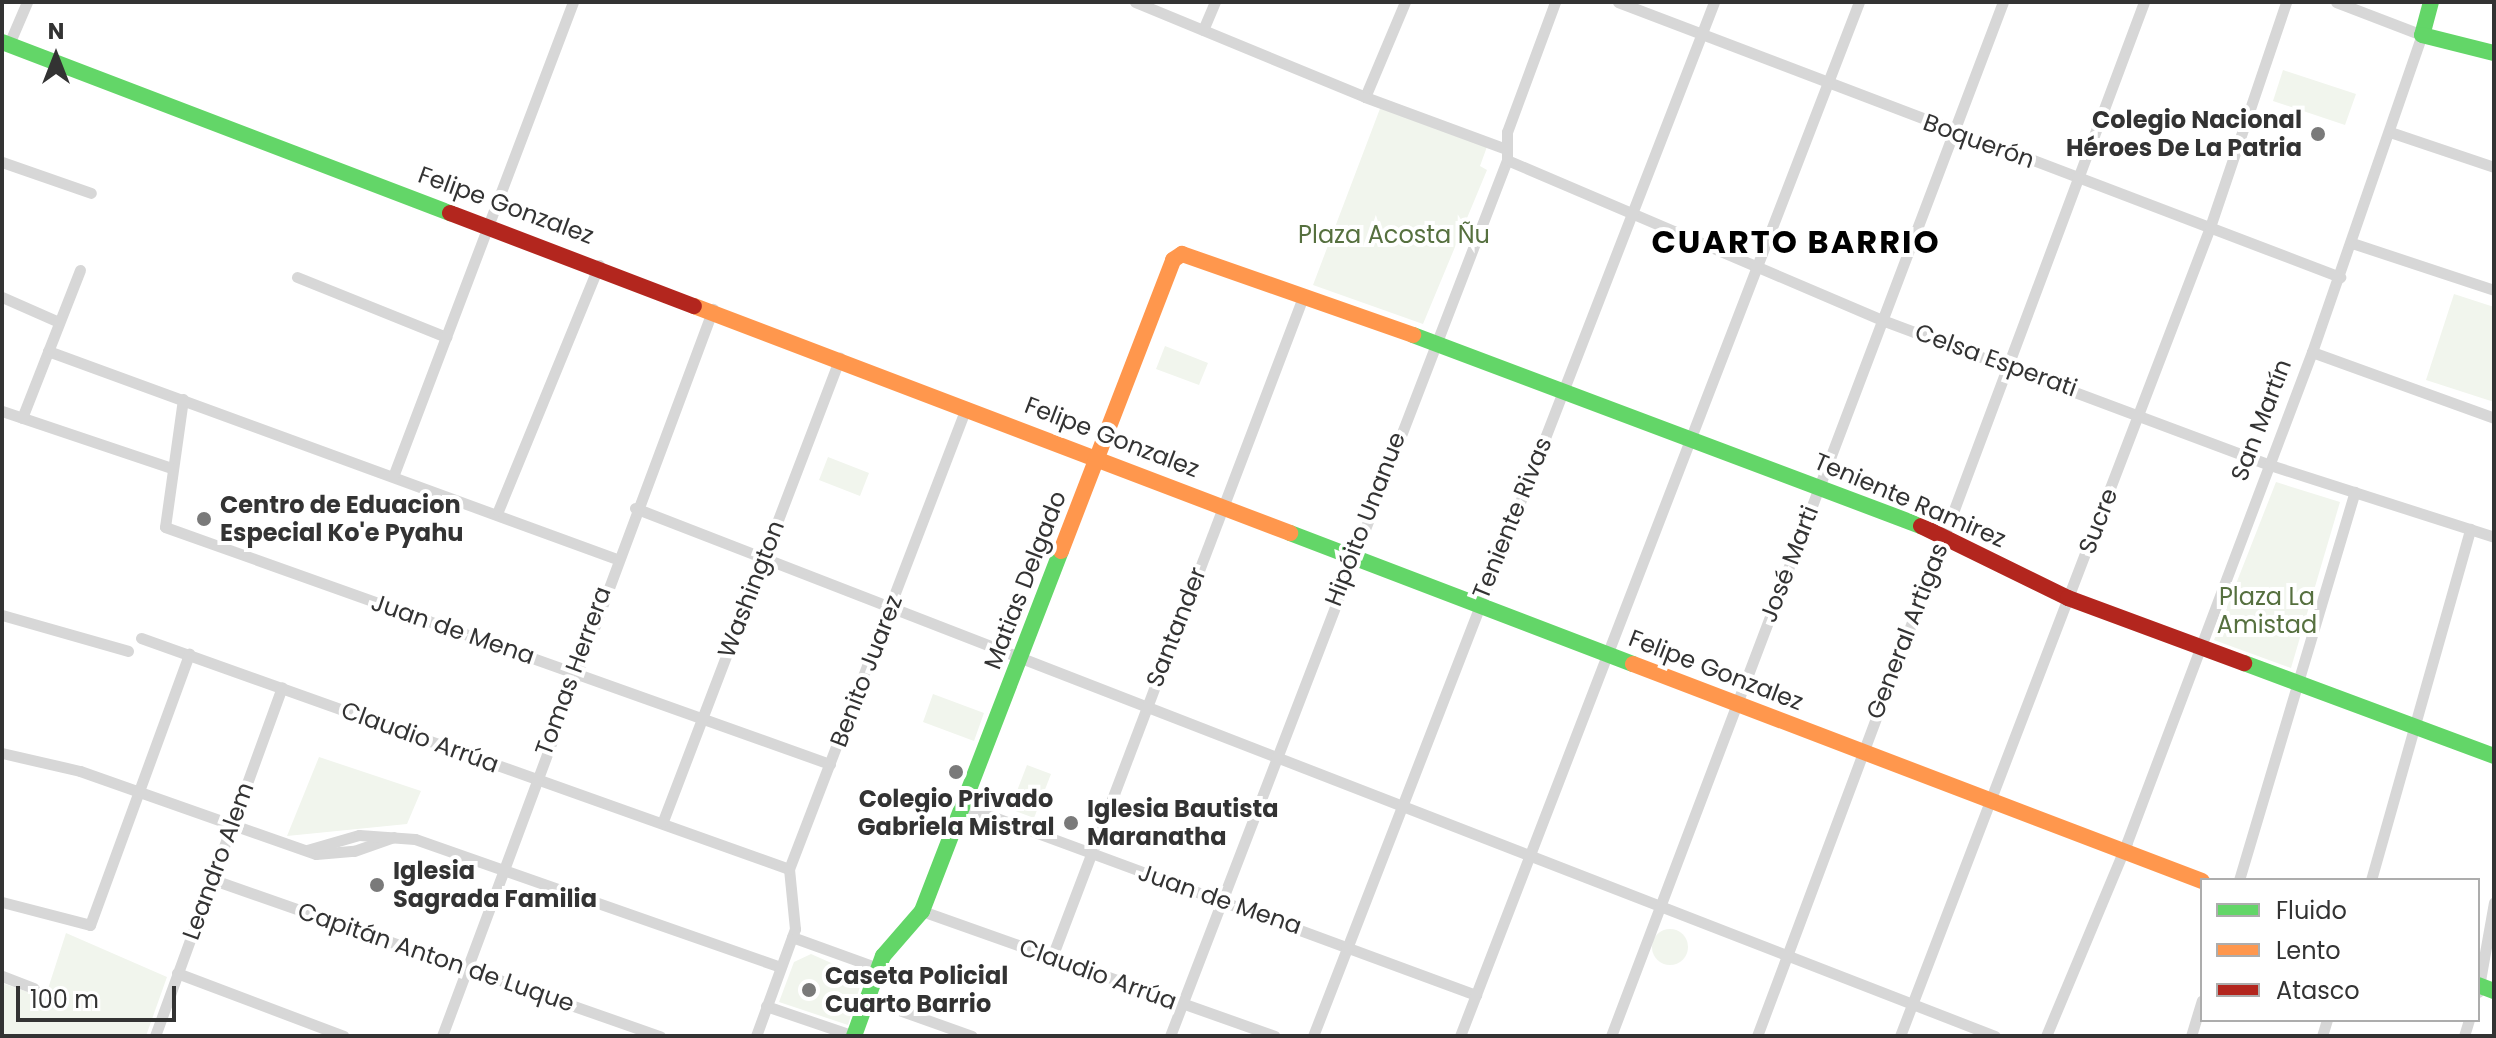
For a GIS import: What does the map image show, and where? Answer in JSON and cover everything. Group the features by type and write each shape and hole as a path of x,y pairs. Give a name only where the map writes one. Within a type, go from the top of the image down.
{"street":[{"path":"4,47 27,2"},
{"path":"394,474 573,2"},
{"path":"1135,2 1362,95 1405,2"},
{"path":"1203,30 1215,2"},
{"name":"Hipóito Unanue","path":"1170,1036 1274,754 1507,155 1555,2"},
{"name":"Boquerón","path":"1618,2 1953,134 2083,178 2340,277"},
{"name":"Teniente Rivas","path":"1313,1036 1353,946 1478,603 1714,2"},
{"path":"1460,1036 1604,653 1859,2"},
{"name":"José Marti","path":"1611,1036 2003,2"},
{"name":"General Artigas","path":"1757,1036 1861,750 2013,366 2144,2"},
{"name":"Sucre","path":"1900,1036 1988,801 2141,413 2210,227 2286,2"},
{"path":"2336,2 2422,35 2494,53"},
{"name":"San Martín","path":"2046,1036 2201,647 2340,277 2431,2"},
{"name":"Felipe Gonzalez","path":"4,47 599,265 2200,880"},
{"name":"Celsa Esperati","path":"1362,95 1507,155 1882,320 2141,413 2270,465 2494,537"},
{"path":"2390,132 2494,167"},
{"path":"2,162 91,193"},
{"path":"2352,243 2494,290"},
{"name":"Matias Delgado","path":"854,1036 878,968 922,911 1175,257 1186,254 1303,297"},
{"path":"498,511 599,265"},
{"path":"22,418 80,270"},
{"path":"297,277 446,337"},
{"path":"2,297 59,322"},
{"name":"Teniente Ramirez","path":"1303,297 1564,388 1819,486 1944,535 2068,598 2494,756"},
{"name":"Santander","path":"1052,957 1303,297"},
{"name":"Tomas Herrera","path":"442,1036 614,558 713,309"},
{"path":"48,351 498,511 614,558"},
{"path":"2312,352 2494,418"},
{"name":"Washington","path":"663,821 840,358"},
{"path":"2,411 171,468 183,399"},
{"name":"Benito Juarez","path":"792,937 789,869 966,407"},
{"name":"Juan de Mena","path":"171,468 165,527 830,764"},
{"path":"2240,878 2355,492"},
{"path":"635,508 1145,707 1274,754 1657,910 1995,1036"},
{"path":"2372,878 2470,529"},
{"path":"2,615 128,651"},
{"name":"Claudio Arrúa","path":"141,638 663,821 789,869"},
{"path":"2,902 90,925 189,654"},
{"name":"Leandro Alem","path":"155,1036 282,687"},
{"path":"2,753 139,791 230,828 307,850 346,837 394,837 501,870 780,967"},
{"name":"Juan de Mena","path":"964,806 1353,946 1476,995"},
{"name":"Capitán Anton de Luque","path":"211,879 660,1036"},
{"path":"2482,988 2494,902"},
{"name":"Claudio Arrúa","path":"922,911 1275,1036"},
{"path":"756,1036 792,937 878,968"},
{"path":"177,973 344,1036"},
{"path":"2,976 34,988"},
{"path":"868,999 972,1036"},
{"path":"766,1006 854,1036"},
{"path":"2191,1036 2200,1007"}],"green space":[{"path":"2283,70 2356,94 2345,125 2273,101"},
{"name":"Plaza Acosta Ñu","path":"1381,106 1488,144 1480,166 1487,170 1423,324 1313,285"},
{"path":"2454,294 2494,307 2494,402 2426,380"},
{"path":"1165,346 1208,363 1199,385 1156,369"},
{"path":"828,457 869,473 860,496 819,480"},
{"name":"Plaza La Amistad","path":"2276,482 2340,502 2291,668 2214,640"},
{"path":"933,694 984,713 974,741 923,722"},
{"path":"319,757 421,791 407,824 287,836"},
{"path":"1027,765 1051,774 1034,818 1010,809"},
{"path":"1670,929 1683,934 1688,947 1683,960 1670,965 1657,960 1652,947 1657,934"},
{"path":"66,933 167,977 146,1036 2,1036 2,983 45,998"},
{"path":"811,954 863,977 848,1025 779,1002 794,962"}],"traffic: fast":[{"path":"2431,2 2422,35 2494,53"},
{"path":"2,42 450,213"},
{"path":"1413,335 1921,526"},
{"path":"1290,533 1633,664"},
{"path":"854,1036 883,956 922,911 1061,551"},
{"path":"2244,663 2494,756"},
{"path":"2480,986 2494,991"}],"traffic: slow":[{"path":"1061,551 1173,260 1182,254 1413,335"},
{"path":"694,306 1290,533"},
{"path":"1633,664 2200,880"}],"traffic: jam":[{"path":"450,213 694,306"},
{"path":"1921,526 2068,598 2244,663"}],"place":[{"name":"Colegio Nacional Héroes De La Patria","path":"2318,134"},
{"name":"Centro de Eduacion Especial Ko'e Pyahu","path":"204,519"},
{"name":"Colegio Privado Gabriela Mistral","path":"956,772"},
{"name":"Iglesia Bautista Maranatha","path":"1071,823"},
{"name":"Iglesia Sagrada Familia","path":"377,885"},
{"name":"Caseta Policial Cuarto Barrio","path":"809,990"}],"district":[{"name":"CUARTO BARRIO","path":"1796,242"}]}
